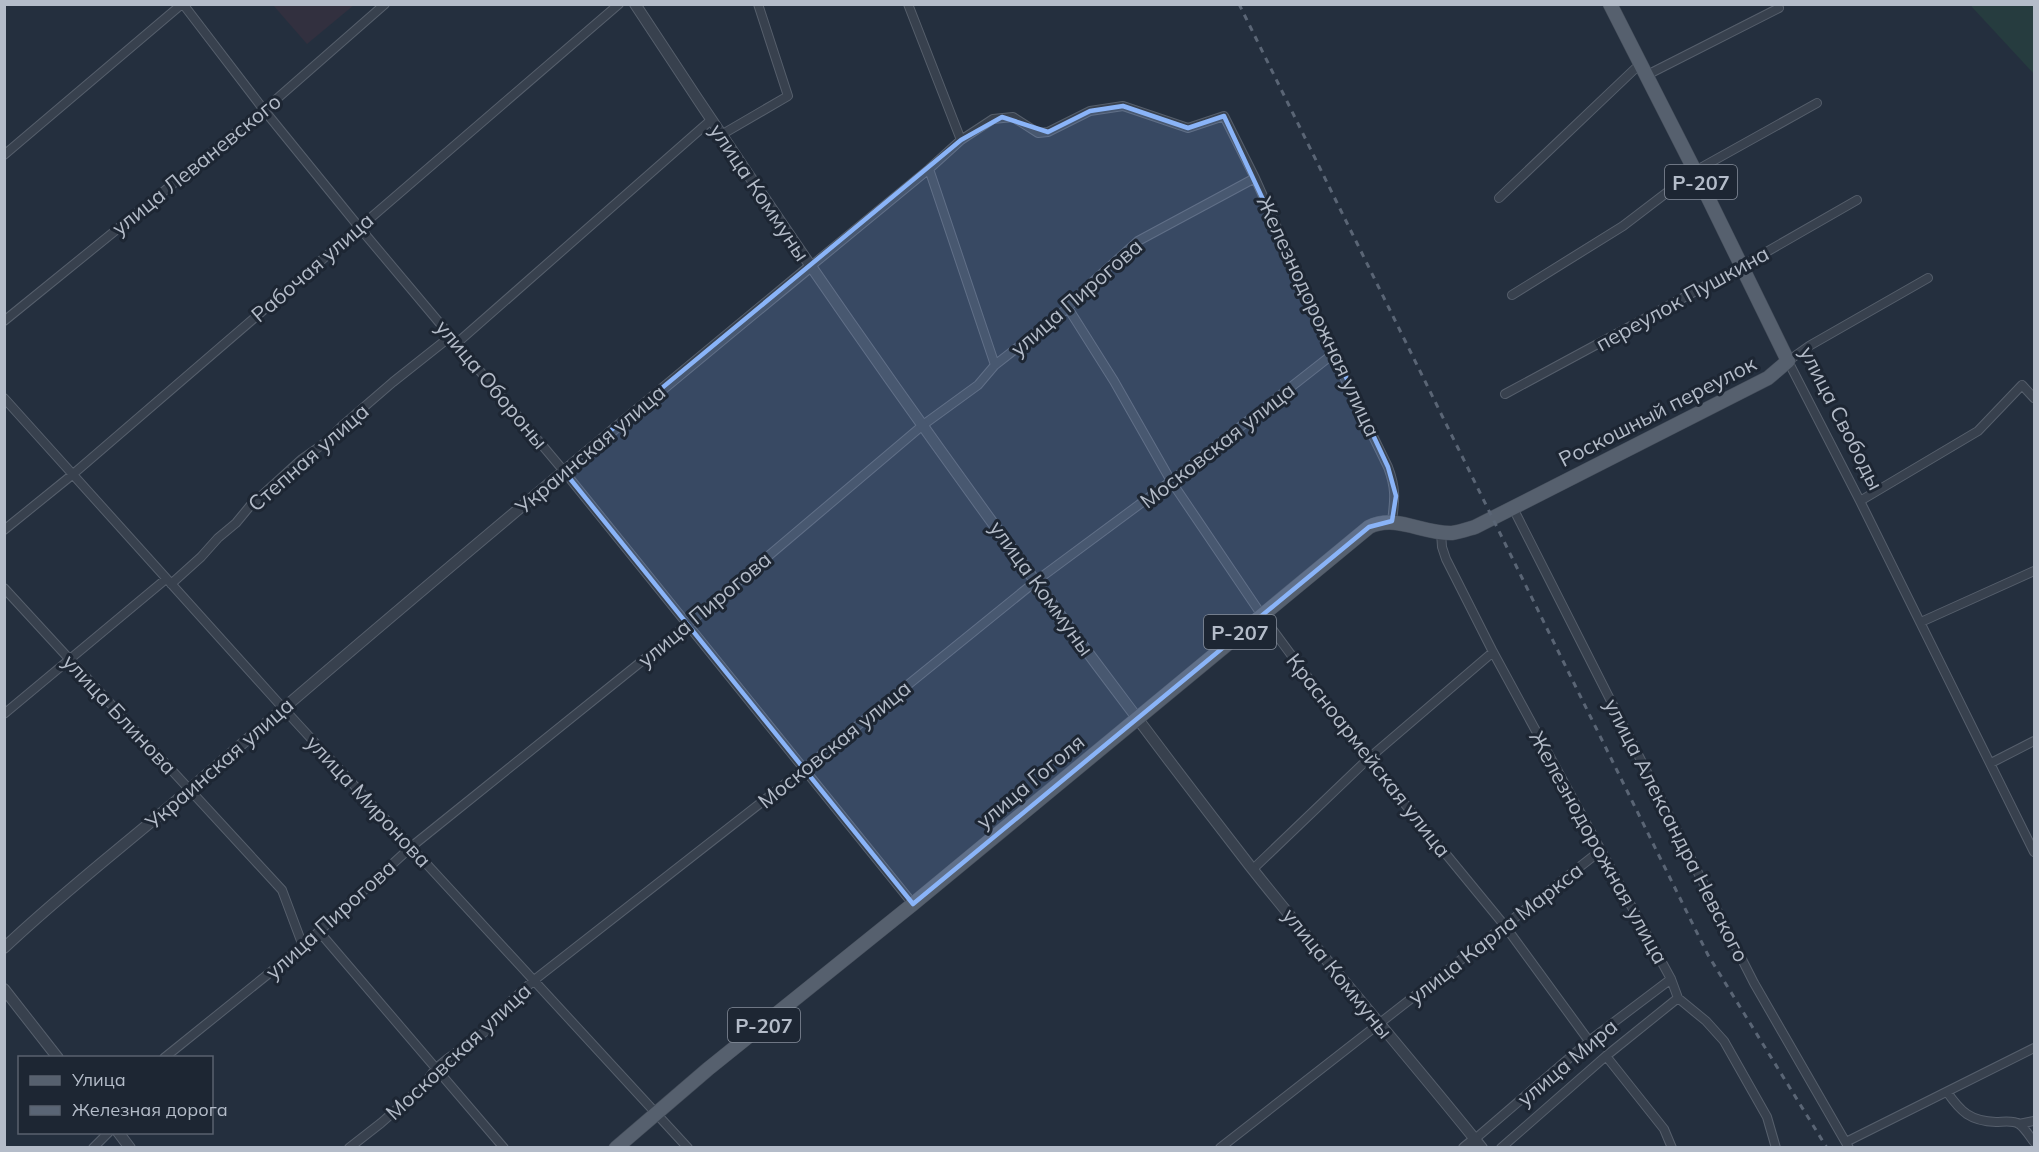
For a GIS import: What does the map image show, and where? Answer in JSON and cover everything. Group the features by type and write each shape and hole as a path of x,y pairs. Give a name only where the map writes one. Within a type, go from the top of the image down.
{"main road":[{"name":"улица Свободы","path":"1610,4 1788,361"},
{"name":"Роскошный переулок","path":"1441,532 1463,531 1514,508 1768,378 1788,361"},
{"path":"1392,521 1441,532"},
{"name":"улица Гоголя","path":"616,1148 708,1069 914,904 1369,527 1392,521"}],"street":[{"name":"улица Обороны","path":"183,4 264,110 359,227 563,470 914,904"},
{"path":"4,155 183,4"},
{"name":"улица Леваневского","path":"4,321 264,110 385,4"},
{"name":"Рабочая улица","path":"4,530 72,475 619,4"},
{"name":"улица Коммуны","path":"635,4 811,266 923,425 1137,719 1253,869 1478,1143"},
{"path":"721,135 788,96 758,4"},
{"path":"908,4 961,140"},
{"path":"1499,198 1644,69 1779,8"},
{"path":"1512,295 1623,226 1695,171 1817,103"},
{"name":"Украинская улица","path":"4,948 39,915 563,470 929,169 961,140 993,119 1002,117 1013,117 1038,133 1048,132 1090,111 1123,106 1188,128 1224,116"},
{"name":"Железнодорожная улица","path":"1224,116 1256,178 1333,354 1388,467 1396,496 1392,521"},
{"name":"Степная улица","path":"4,714 69,659 201,557 250,506 302,459 326,442 393,382 454,339 711,120"},
{"path":"929,169 996,365"},
{"name":"улица Пирогова","path":"166,1056 303,946 411,847 687,624 923,425 978,386 996,365 1068,308 1086,288 1138,241 1256,178"},
{"name":"переулок Пушкина","path":"1505,394 1742,266 1857,200"},
{"name":"Роскошный переулок","path":"1788,361 1809,346 1928,278"},
{"name":"Красноармейская улица","path":"1068,308 1114,381 1171,481 1262,614 1368,759 1505,926 1589,1041"},
{"name":"Московская улица","path":"349,1148 423,1086 436,1068 486,1031 508,1003 533,981 804,769 1036,581 1171,481 1333,354"},
{"name":"улица Свободы","path":"1788,361 1921,622 2034,852"},
{"path":"1860,501 1978,431 2022,385 2034,398"},
{"name":"улица Миронова","path":"4,398 283,708 688,1148"},
{"name":"улица Александра Невского","path":"1514,508 1754,983 1847,1145"},
{"name":"Железнодорожная улица","path":"1441,532 1446,559 1493,652 1671,978 1678,998"},
{"path":"1921,622 2034,571"},
{"name":"улица Блинова","path":"4,588 282,890 303,946"},
{"path":"1253,869 1368,759 1493,652"},
{"path":"1991,763 2034,741"},
{"name":"улица Карла Маркса","path":"1220,1148 1600,851"},
{"path":"303,946 322,934 504,1148"},
{"name":"улица Мира","path":"1464,1148 1478,1143 1589,1041 1671,978"},
{"path":"4,989 56,1056"},
{"path":"1678,998 1706,1021 1724,1041 1767,1117 1776,1148"},
{"name":"улица Мира","path":"1501,1148 1606,1056 1678,998"},
{"path":"1847,1145 2034,1048"},
{"path":"1606,1056 1664,1129 1672,1148"},
{"path":"1947,1092 1958,1108 1973,1118 2019,1124 2034,1121"},
{"path":"2019,1124 2034,1142"},
{"path":"93,1148 107,1134"},
{"path":"120,1134 130,1148"},
{"path":"1772,1134 1784,1148"}],"highlighted area":[{"path":"1123,106 1188,128 1224,116 1388,467 1396,496 1392,521 1369,527 913,904 563,470 961,140 1002,117 1048,132 1090,111"}],"shaded area":[{"path":"273,5 354,5 307,44"}],"green space":[{"path":"1971,5 2034,5 2034,74 1972,7"}],"railway":[{"path":"1239,4 1708,955 1827,1148"}]}
